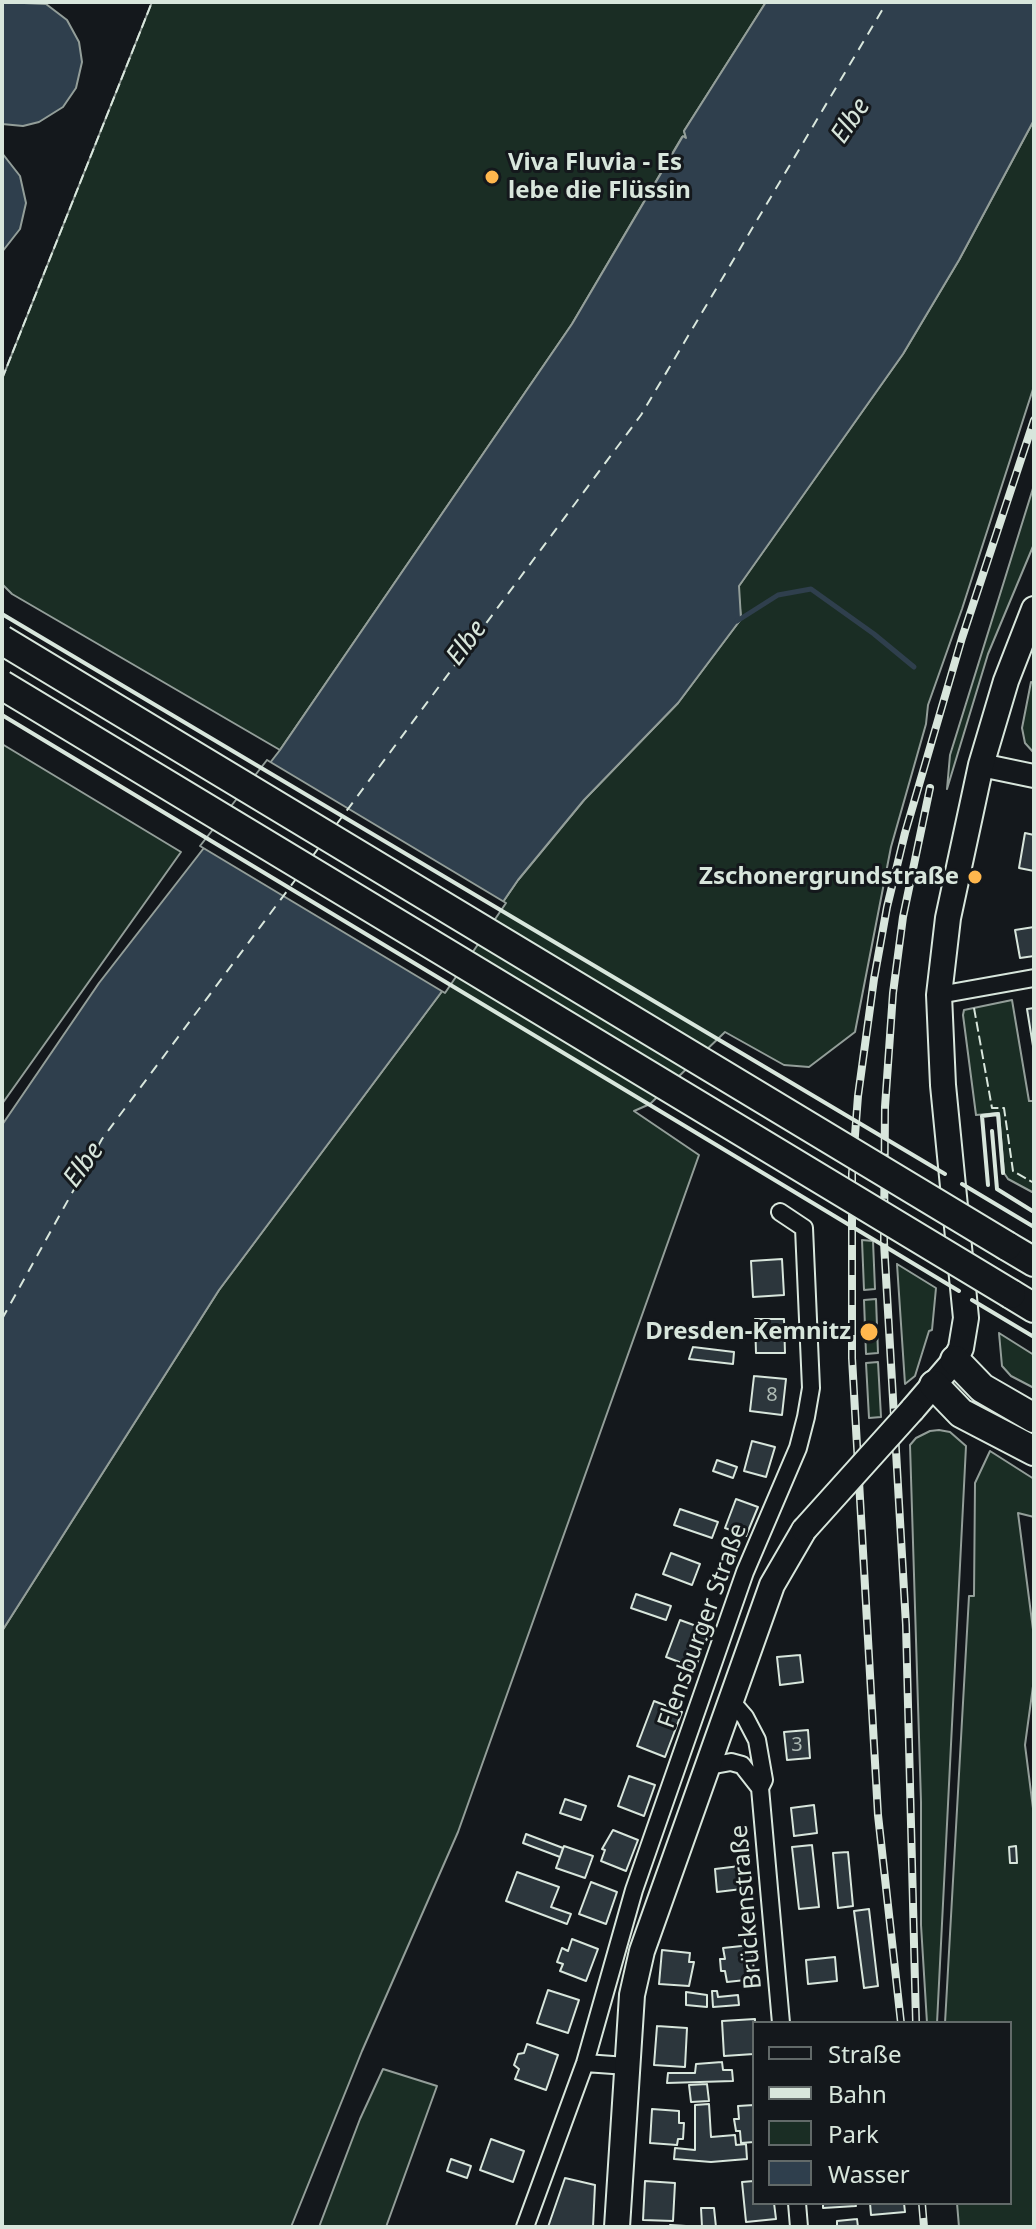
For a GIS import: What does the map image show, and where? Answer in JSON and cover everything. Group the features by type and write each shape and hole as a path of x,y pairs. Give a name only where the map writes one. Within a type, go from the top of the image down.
{"highway":[{"path":"2,640 1034,1262"},
{"path":"2,685 1022,1301"},
{"path":"955,1360 982,1388 1034,1418"},
{"path":"934,1385 961,1413 1034,1451"}],"main road":[{"path":"617,2227 632,1995 642,1951 772,1585 804,1530 955,1360 963,1338 965,1300 943,1085 939,995 948,918 981,765 1006,681 1034,609"}],"street":[{"path":"981,765 1034,776"},
{"path":"939,995 1034,978"},
{"name":"Flensburger Straße","path":"525,2227 585,2063 634,1890 745,1572 798,1448 806,1417 811,1388 804,1228 780,1212"},
{"name":"Brückenstraße","path":"732,1702 745,1717 757,1740 764,1780 760,1788 781,2021"},
{"path":"709,1766 731,1762 742,1765 760,1788"},
{"path":"585,2063 627,2066"},
{"path":"797,2205 799,2227"}],"green space":[{"path":"152,2 766,2 684,131 685,140 682,137 572,324 280,750 12,594 2,584 2,379"},
{"path":"1034,120 1034,386 928,705 926,724 891,847 855,1032 809,1067 784,1065 725,1032 650,1104 634,1111 699,1155 458,1832 362,2051 291,2227 2,2227 2,1631 219,1290 440,994 518,880 584,800 678,703 741,619 738,587 903,354 959,260"},
{"path":"1034,485 1034,544 988,654 947,789 950,755"},
{"path":"1031,682 1034,683 1034,753 1025,743 1022,728"},
{"path":"2,744 181,852 2,1104"},
{"path":"1012,1000 1029,1101 1034,1101 1034,1193 1008,1179 1004,1173 999,1113 976,1115 963,1015 964,1010"},
{"path":"862,1240 873,1241 875,1289 864,1290"},
{"path":"897,1264 936,1288 932,1330 929,1331 915,1376 905,1384"},
{"path":"876,1299 878,1353 866,1354 864,1300"},
{"path":"999,1333 1034,1355 1034,1388 1011,1376 1002,1366"},
{"path":"878,1362 881,1417 869,1418 866,1363"},
{"path":"930,1431 950,1432 966,1446 937,2021 927,2021 921,1925 921,1802 910,1445"},
{"path":"990,1451 1034,1479 1034,1517 1018,1513 1034,1637 1034,1679 1025,1745 1034,1816 1034,2227 959,2227 957,2205 1012,2205 1012,2021 945,2021 969,1596 974,1596 975,1483"},
{"path":"383,2069 437,2086 386,2227 319,2227 360,2119"}],"water":[{"path":"2,2 46,4 67,20 79,42 82,62 76,88 63,107 39,122 23,126 2,124"},
{"name":"Elbe","path":"766,2 1034,2 1034,120 959,260 903,354 739,586 741,619 678,703 584,800 518,880 440,994 219,1290 2,1631 2,1125 99,983 280,750 572,324 683,136 686,138 684,131"},
{"path":"2,153 20,176 26,203 20,229 2,252"}],"pier":[{"path":"267,760 506,903 445,993 200,846"}],"building":[{"path":"1025,833 1034,835 1034,871 1019,868"},
{"path":"1034,927 1034,956 1020,958 1015,930"},
{"path":"1034,1008 1034,1052 1027,1009"},
{"path":"782,1259 784,1295 753,1297 751,1261"},
{"path":"755,1319 784,1319 785,1353 756,1353"},
{"path":"693,1347 734,1352 733,1364 689,1359"},
{"path":"754,1376 786,1379 782,1415 750,1411"},
{"path":"752,1441 775,1447 766,1477 744,1471"},
{"path":"717,1460 737,1467 733,1478 713,1471"},
{"path":"736,1499 758,1507 746,1536 725,1528"},
{"path":"680,1509 718,1522 712,1538 674,1525"},
{"path":"671,1553 700,1564 692,1585 663,1574"},
{"path":"636,1594 671,1606 666,1620 631,1608"},
{"path":"680,1620 710,1631 695,1668 666,1657"},
{"path":"800,1655 803,1682 780,1685 777,1657"},
{"path":"654,1701 682,1712 665,1757 637,1746"},
{"path":"808,1730 810,1758 787,1760 784,1732"},
{"path":"629,1776 655,1785 644,1816 618,1806"},
{"path":"565,1799 586,1806 581,1820 560,1813"},
{"path":"814,1805 817,1833 794,1836 791,1808"},
{"path":"613,1830 638,1840 626,1871 601,1861 605,1850 602,1849"},
{"path":"526,1834 563,1848 560,1857 523,1843"},
{"path":"812,1845 819,1907 799,1909 792,1847"},
{"path":"564,1846 593,1856 585,1878 556,1868"},
{"path":"1016,1846 1017,1863 1010,1863 1009,1847"},
{"path":"848,1852 853,1906 838,1908 833,1853"},
{"path":"740,1866 742,1889 717,1892 715,1869"},
{"path":"517,1872 559,1887 551,1907 571,1914 567,1924 506,1901"},
{"path":"591,1882 617,1892 606,1924 579,1914"},
{"path":"869,1909 878,1986 864,1988 854,1911"},
{"path":"572,1939 598,1949 586,1981 560,1971 563,1964 557,1962 562,1948 568,1951"},
{"path":"751,1945 755,1979 727,1982 725,1971 721,1971 720,1959 725,1959 723,1948"},
{"path":"662,1950 690,1953 689,1962 694,1962 689,1986 659,1984"},
{"path":"835,1957 837,1981 808,1984 806,1960"},
{"path":"548,1990 579,2000 568,2033 537,2023"},
{"path":"712,1991 717,1991 718,1997 738,1995 739,2005 713,2007"},
{"path":"686,1992 707,1995 707,2007 686,2005"},
{"path":"755,2019 752,2021 752,2054 724,2056 722,2021"},
{"path":"657,2026 687,2028 685,2067 654,2065"},
{"path":"527,2044 558,2055 546,2090 515,2079 519,2069 514,2065"},
{"path":"722,2062 723,2070 732,2070 733,2081 667,2083 668,2073 695,2073 696,2064"},
{"path":"707,2084 709,2101 691,2102 689,2085"},
{"path":"709,2104 711,2137 735,2135 736,2145 746,2144 747,2159 711,2162 674,2159 675,2148 695,2150 695,2105"},
{"path":"752,2105 752,2142 741,2143 740,2131 736,2131 734,2119 739,2119 738,2106"},
{"path":"652,2109 679,2111 679,2123 684,2123 683,2139 678,2139 677,2145 650,2143"},
{"path":"491,2139 524,2151 513,2182 480,2170"},
{"path":"451,2159 471,2166 467,2178 447,2171"},
{"path":"565,2178 595,2185 593,2227 548,2227"},
{"path":"645,2181 675,2183 673,2221 643,2220"},
{"path":"752,2181 752,2205 774,2205 776,2219 746,2222 742,2182"},
{"path":"823,2205 856,2206 823,2208"},
{"path":"870,2205 904,2205 905,2212 871,2215"},
{"path":"701,2208 714,2208 716,2227 702,2227"},
{"path":"857,2219 858,2227 837,2227 837,2221"}],"waterway":[{"path":"737,621 778,595 811,589 914,667"}],"ferry route":[{"path":"336,825 641,415 887,2"},
{"path":"312,857 320,846"},
{"path":"2,1319 102,1139 296,879"}],"railway":[{"path":"901,2021 878,1815 852,1358 852,1174 858,1096 874,979 905,833 962,638 1034,420"},
{"path":"916,2021 906,1625 884,1242 885,1107 893,993 903,917 930,788"},
{"path":"922,2205 924,2227"}],"fence":[{"path":"2,379 152,2"},
{"path":"974,1008 992,1108 1004,1108 1013,1171 1034,1183"}],"wall":[{"path":"2,614 945,1174"},
{"path":"2,715 959,1291"},
{"path":"988,1185 982,1116 998,1114 1003,1173"},
{"path":"992,1131 997,1189 1034,1212"},
{"path":"962,1184 1034,1227"},
{"path":"972,1300 1034,1337"}],"place":[{"name":"Viva Fluvia - Es lebe die Flüssin","path":"492,177"},
{"name":"Zschonergrundstraße","path":"975,877"},
{"name":"Dresden-Kemnitz","path":"869,1332"}]}
